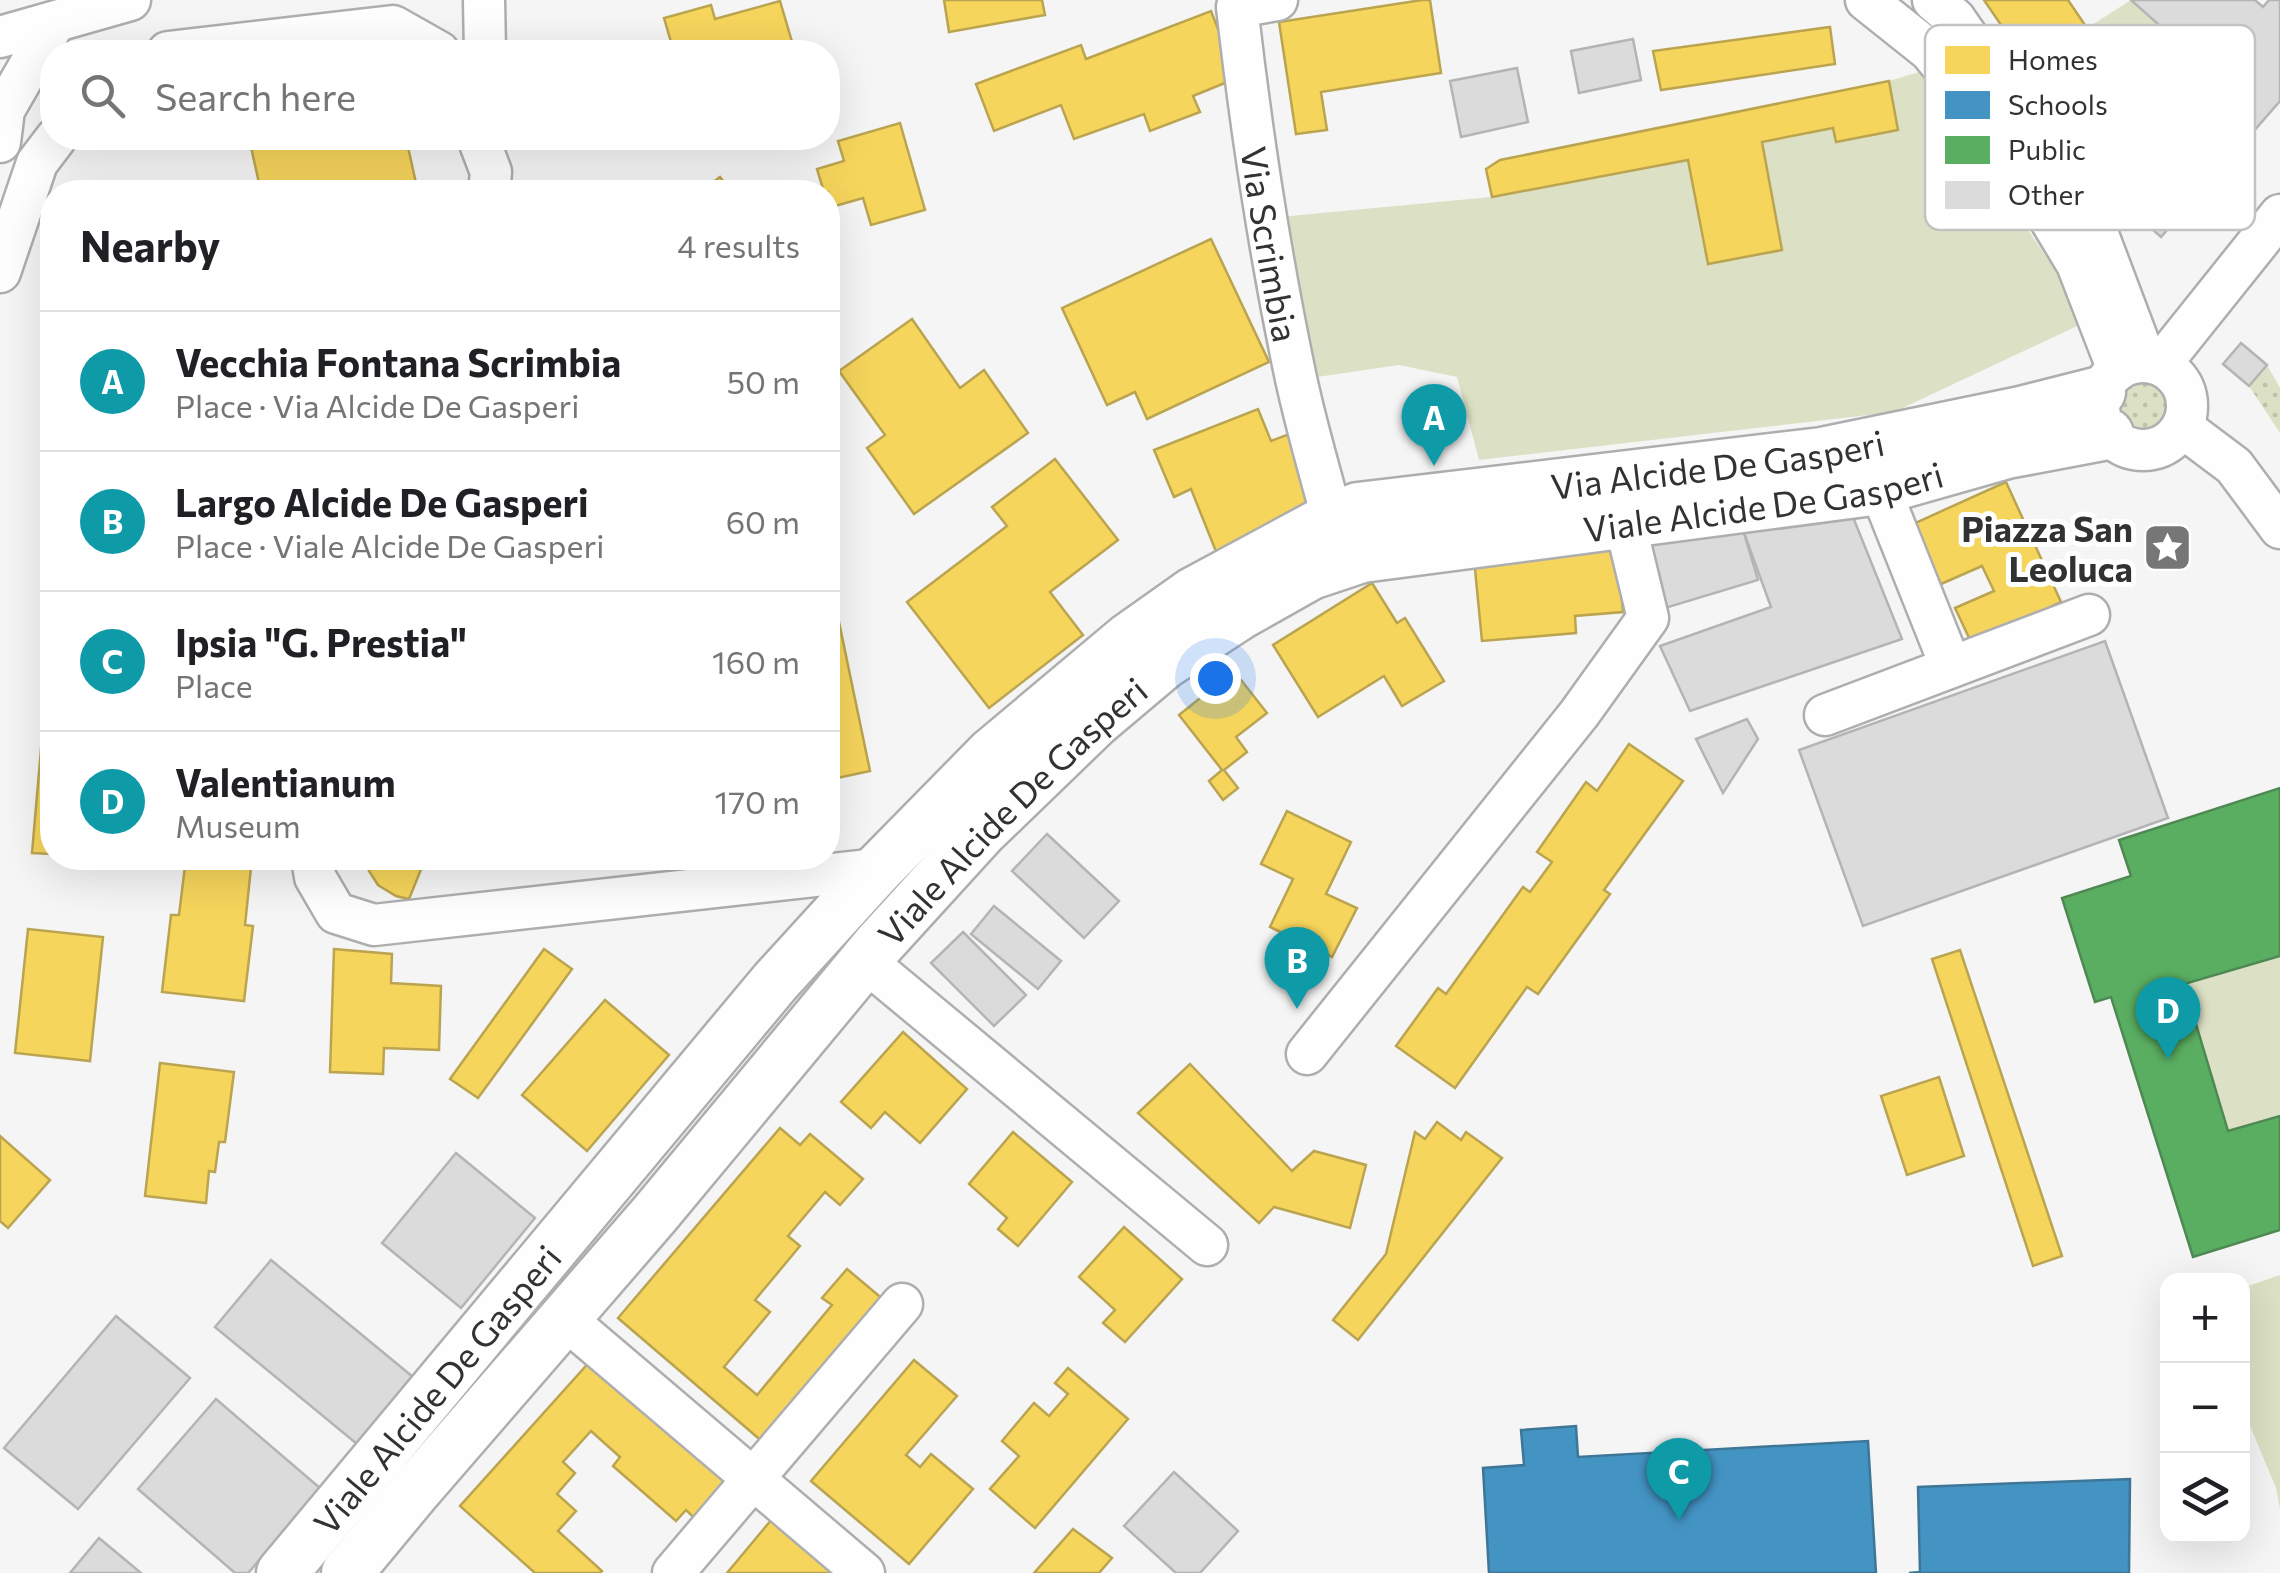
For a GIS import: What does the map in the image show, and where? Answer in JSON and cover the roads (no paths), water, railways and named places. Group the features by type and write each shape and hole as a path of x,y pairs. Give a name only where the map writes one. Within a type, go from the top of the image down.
{"main road":[{"name":"Via Alcide De Gasperi","path":"1332,518 1358,508 1822,453 2021,412 2126,385"},
{"name":"Viale Alcide De Gasperi","path":"347,1573 654,1215 865,960 982,831 1095,722 1165,663 1311,574 1362,557 1880,489 2007,452 2126,385"},
{"name":"Viale Alcide De Gasperi","path":"282,1573 775,982 991,754 1128,639 1193,593 1332,518"}],"street":[{"path":"0,37 130,0"},
{"path":"484,0 485,40"},
{"name":"Via Scrimbia","path":"1277,0 1236,7 1265,218 1294,372 1332,518"},
{"path":"1866,0 1925,46"},
{"path":"1933,0 1959,25"},
{"path":"44,40 54,23"},
{"path":"272,40 393,26 418,40"},
{"path":"0,142 4,110 40,47"},
{"path":"0,270 37,163 47,150"},
{"path":"2126,385 2280,216"},
{"path":"2057,230 2078,264 2126,385"},
{"path":"2091,230 2126,385 2119,443 2147,450 2173,439 2182,427 2186,398 2172,373 2126,385"},
{"path":"2182,427 2234,466 2280,528"},
{"path":"1880,489 1952,667"},
{"path":"1308,1054 1579,714 1648,618 1625,523"},
{"path":"1825,715 2089,615"},
{"path":"314,870 336,913 374,925 878,869"},
{"path":"865,960 1206,1245"},
{"path":"673,1573 902,1304"},
{"path":"564,1318 864,1573"}],"place":[{"name":"Vecchia Fontana Scrimbia","path":"1434,466"},
{"name":"Piazza San Leoluca","path":"2168,547"},
{"name":"Largo Alcide De Gasperi","path":"1297,1009"},
{"name":"Valentianum","path":"2168,1059"},
{"name":"Ipsia \"G. Prestia\"","path":"1679,1520"}]}
